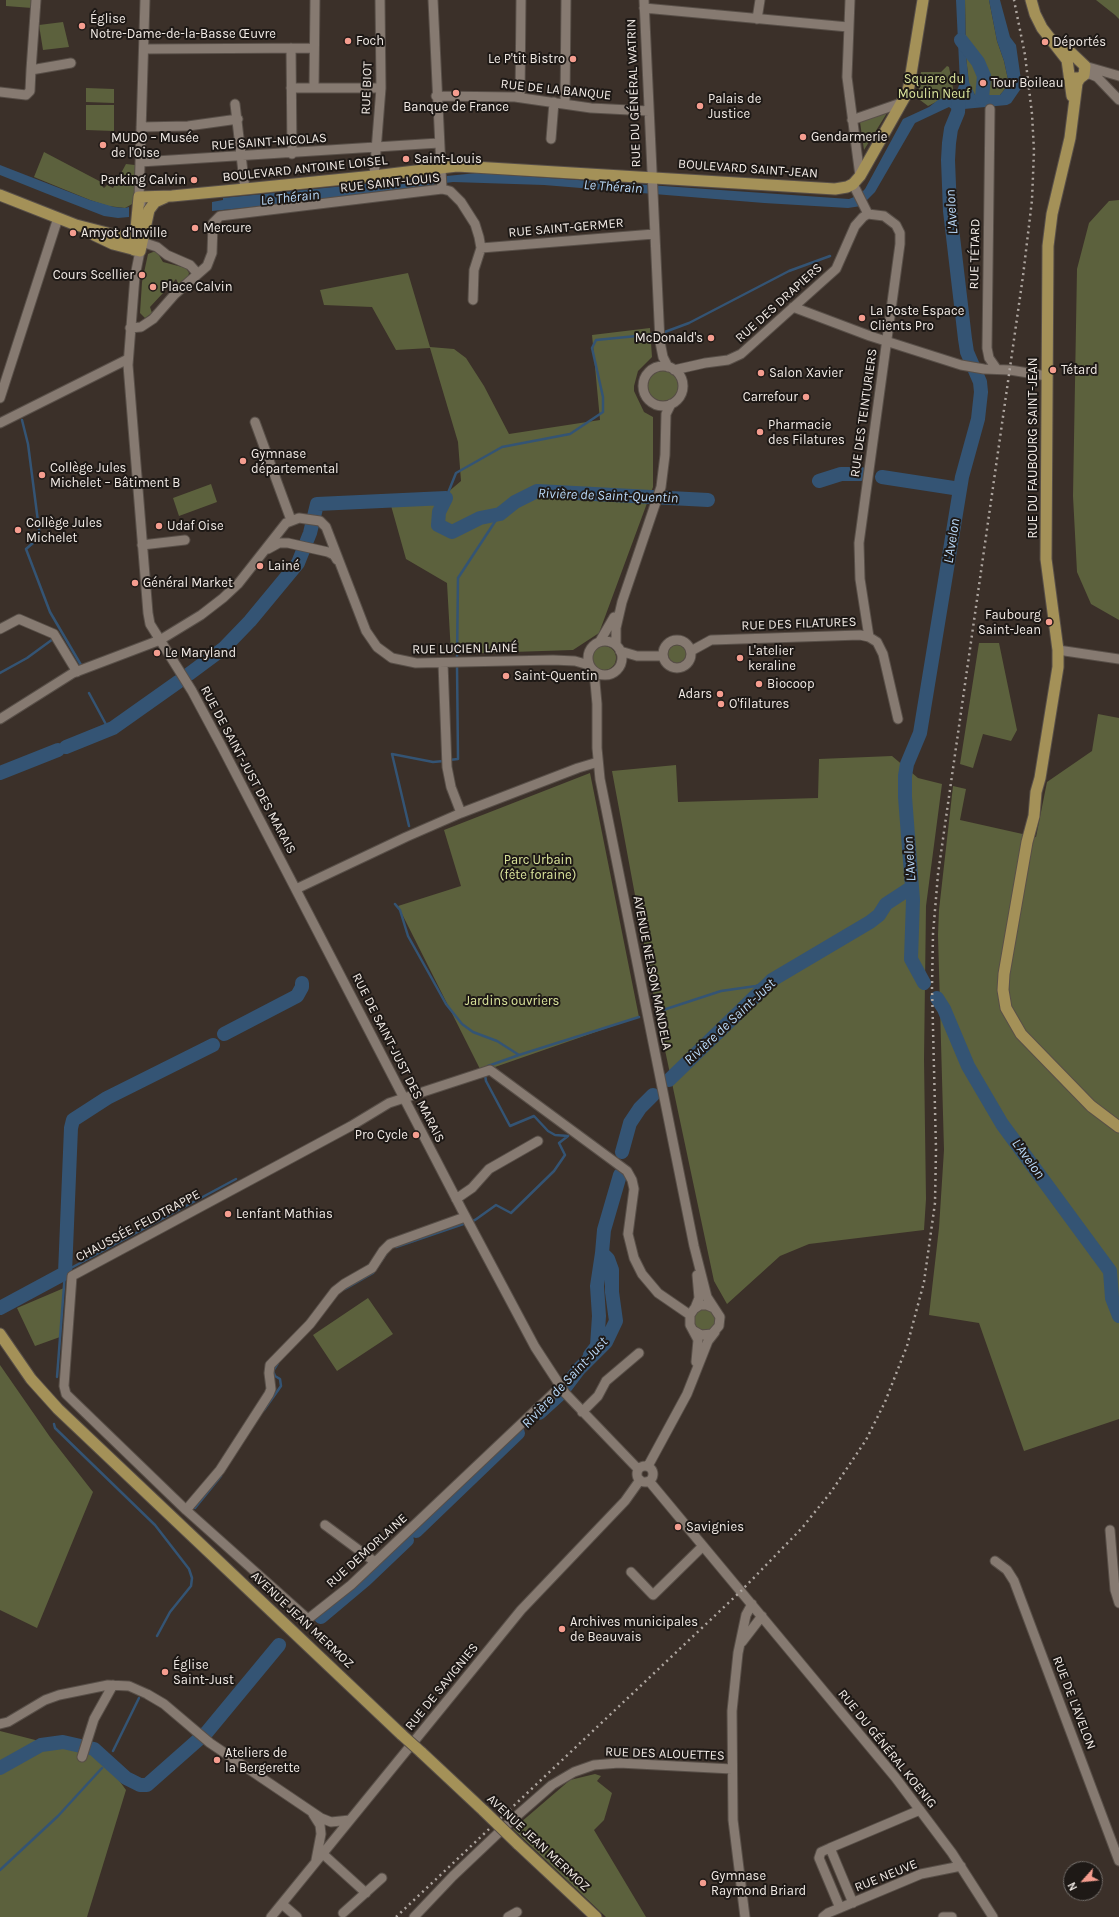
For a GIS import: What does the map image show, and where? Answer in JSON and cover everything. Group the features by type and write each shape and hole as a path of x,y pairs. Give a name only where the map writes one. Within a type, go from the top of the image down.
{"main road":[{"path":"857,184 909,86 923,0"},
{"name":"RUE DU FAUBOURG SAINT-JEAN","path":"1031,0 1039,23 1064,56 1068,71 1072,118"},
{"path":"1037,0 1040,13 1046,26 1081,69"},
{"path":"1071,62 1081,69 1074,78 1068,71 1071,62"},
{"name":"RUE DU FAUBOURG SAINT-JEAN","path":"1081,69 1077,83 1070,138 1048,242 1047,564 1058,650 1057,676 1009,954 1009,991 1013,1010 1026,1031 1064,1078 1096,1110 1119,1127"},
{"name":"BOULEVARD SAINT-JEAN","path":"441,171 472,166 651,179 835,189 845,188 857,184"},
{"name":"BOULEVARD ANTOINE LOISEL","path":"139,197 172,196 374,176 441,171"},
{"path":"0,195 76,225 113,235 138,246"},
{"name":"BOULEVARD ANTOINE LOISEL","path":"138,246 153,205 158,200 172,196"},
{"path":"138,246 139,197"},
{"path":"113,235 128,231 138,217"},
{"path":"76,225 108,242 138,246"},
{"name":"AVENUE JEAN MERMOZ","path":"0,1334 26,1373 58,1409 596,1917"}],"street":[{"path":"0,92 27,94 30,91 36,0"},
{"path":"144,228 139,197 145,0"},
{"path":"314,88 315,0"},
{"name":"RUE BIOT","path":"374,176 381,88 380,0"},
{"path":"433,0 436,96 442,189"},
{"path":"520,97 521,0"},
{"path":"566,0 566,104"},
{"path":"757,19 760,0"},
{"path":"850,0 846,71 852,120 857,184 866,210"},
{"path":"644,4 757,19 848,27"},
{"name":"RUE DU GÉNÉRAL WATRIN","path":"644,4 651,179"},
{"path":"291,48 292,154"},
{"path":"144,49 314,48"},
{"path":"31,70 70,63"},
{"path":"1081,69 1093,69 1117,76"},
{"path":"1081,69 1094,76 1119,100"},
{"path":"1108,88 1107,79 1117,76"},
{"path":"291,88 381,88"},
{"name":"RUE DE LA BANQUE","path":"436,96 520,97 600,108 649,111"},
{"path":"551,139 554,102"},
{"path":"852,120 901,103"},
{"path":"235,104 238,119 245,189"},
{"name":"RUE TÉTARD","path":"990,109 987,348 989,358 996,368"},
{"path":"141,127 188,126 238,119"},
{"name":"RUE SAINT-NICOLAS","path":"140,162 292,154 439,143"},
{"path":"651,179 660,340 663,357 679,376 682,383"},
{"name":"RUE SAINT-LOUIS","path":"198,274 207,266 212,256 212,231 215,221 223,215 442,189 453,194 469,212 476,224 481,248 474,270 473,300"},
{"name":"RUE DES DRAPIERS","path":"671,368 728,360 738,356 836,269 857,223 866,210"},
{"name":"RUE DES TEINTURIERS","path":"866,210 888,218 896,225 900,233 900,244 859,549 860,579 869,637"},
{"path":"0,398 58,218"},
{"name":"RUE SAINT-GERMER","path":"481,248 654,234"},
{"path":"130,328 141,327 153,319 175,294 198,274 190,265 167,255 157,247 138,246"},
{"name":"RUE DE SAINT-JUST DES MARAIS","path":"138,246 133,263 135,276 128,359 148,617 215,733 465,1217 523,1326 562,1390 638,1469"},
{"path":"793,307 887,342 967,366 984,369 996,368 1048,376"},
{"path":"660,340 658,357 652,369 645,376 643,389 647,398 656,404 664,406 671,404"},
{"path":"0,423 128,359"},
{"path":"646,657 620,665 616,671 609,674 601,674 592,668 587,658 589,651 594,644 600,641 608,631 622,602 656,506 662,487 665,464 666,414 671,404 680,396 682,383 690,371 700,364"},
{"path":"652,369 659,366 671,368"},
{"path":"656,404 662,418 665,435"},
{"path":"255,422 291,520"},
{"name":"RUE LUCIEN LAINÉ","path":"0,719 77,672 160,640 217,603 244,577 283,527 291,520 299,518 313,520 324,524 330,534 366,632 376,647 386,655 402,662 416,663 553,660 579,662 592,668"},
{"path":"283,527 282,537 288,543"},
{"path":"312,548 322,546 330,534"},
{"path":"142,545 185,540"},
{"name":"RUE LUCIEN LAINÉ","path":"265,552 276,544 288,543 332,554 340,564"},
{"path":"620,665 616,628 622,602"},
{"path":"0,629 19,619 54,634 77,672"},
{"name":"RUE DES FILATURES","path":"691,651 711,640 860,635 869,637 877,642 883,654 898,719"},
{"path":"673,640 684,642 691,651 690,660 681,667 670,666 663,656 666,645 673,640"},
{"path":"600,641 609,641 618,648 633,655 646,657 663,656"},
{"path":"1058,650 1119,659"},
{"name":"RUE LUCIEN LAINÉ","path":"553,660 589,651"},
{"path":"447,662 447,761 449,780 461,813"},
{"name":"AVENUE NELSON MANDELA","path":"592,668 597,704 598,762 694,1246 707,1297 715,1308"},
{"name":"AVENUE NELSON MANDELA","path":"597,704 603,683 609,674"},
{"path":"296,889 406,837 461,813 578,768 598,762"},
{"path":"404,1098 490,1070 624,1168 634,1184 628,1234 634,1258 642,1274 658,1293 692,1311"},
{"name":"CHAUSSÉE FELDTRAPPE","path":"186,1510 66,1394 64,1386 72,1276 344,1130 389,1103 404,1098"},
{"path":"456,1199 472,1188 489,1170 538,1140"},
{"path":"186,1510 220,1470 269,1394 271,1389 269,1373 270,1365 310,1324 335,1291 374,1266 382,1251 390,1244 465,1217"},
{"name":"AVENUE NELSON MANDELA","path":"692,1311 698,1298 694,1246"},
{"path":"648,1466 693,1379 708,1341 719,1326 720,1319 715,1308 705,1304 692,1311 689,1324 699,1343 693,1379"},
{"path":"694,1331 705,1336 715,1332"},
{"path":"582,1412 598,1396 606,1380 639,1353"},
{"name":"RUE DEMORLAINE","path":"186,1510 308,1619 348,1588 523,1422 562,1390"},
{"path":"648,1466 642,1466 638,1469 637,1476 644,1480 752,1604 747,1612 740,1645 732,1711 733,1820 745,1917"},
{"path":"644,1480 653,1473 648,1466"},
{"name":"RUE DE SAVIGNIES","path":"271,1917 526,1604 644,1480"},
{"path":"325,1525 375,1562"},
{"path":"1110,1530 1115,1590 1119,1602"},
{"path":"630,1572 653,1595 703,1546"},
{"name":"RUE DE L'AVELON","path":"995,1561 1007,1570 1014,1581 1119,1861"},
{"name":"RUE DU GÉNÉRAL KOENIG","path":"752,1604 920,1810 961,1866 993,1917"},
{"path":"740,1645 762,1616"},
{"path":"0,1724 8,1722 56,1696 113,1684 129,1686 147,1694 173,1711 207,1740 326,1821 336,1822 350,1820"},
{"path":"83,1750 94,1719 113,1684"},
{"name":"RUE DES ALOUETTES","path":"420,1915 512,1820 552,1785 574,1772 594,1765 619,1763 732,1769"},
{"path":"305,1806 314,1816 321,1830 320,1842 314,1865"},
{"path":"840,1908 819,1858 821,1852 920,1810"},
{"path":"830,1848 853,1903"},
{"path":"323,1854 366,1893"},
{"name":"RUE NEUVE","path":"823,1917 840,1908 921,1874 961,1866"},
{"path":"343,1913 382,1878"},
{"path":"282,1904 297,1917"},
{"path":"508,1917 517,1912"},
{"path":"943,1917 952,1917"}],"green space":[{"path":"6,0 32,0 32,8 6,6"},
{"path":"965,0 989,0 997,41 1004,61 1009,84 1000,95 975,95 969,85 966,56"},
{"path":"1096,0 1119,0 1119,19 1115,15"},
{"path":"63,22 69,47 43,50 39,25"},
{"name":"Square du Moulin Neuf","path":"947,66 949,67 954,93 928,106 920,100 918,90 921,72 941,72"},
{"path":"86,88 114,89 114,103 86,102"},
{"path":"86,105 114,105 114,131 86,130"},
{"path":"887,113 864,150 860,122"},
{"path":"44,152 103,183 102,186 104,188 107,185 113,188 126,164 135,165 134,203 125,208 108,206 34,177"},
{"path":"1119,200 1119,620 1091,604 1077,572 1073,496 1077,269 1089,223 1109,201"},
{"path":"157,252 163,262 186,268 189,273 188,277 179,285 176,279 150,307 152,313 145,318 140,313 142,282 148,254"},
{"path":"408,273 430,347 454,349 466,358 484,386 509,434 600,420 592,335 650,328 652,357 638,371 634,391 644,412 653,417 653,487 599,633 573,650 451,654 447,583 406,559 390,502 441,498 461,481 458,442 430,348 396,350 372,307 324,305 320,290"},
{"path":"663,371 674,375 678,386 674,397 663,401 652,397 648,386 652,375"},
{"path":"211,484 217,502 179,516 173,498"},
{"path":"979,643 999,643 1017,730 1011,741 983,734 973,768 960,764"},
{"path":"677,645 683,648 686,654 683,660 677,663 671,660 668,654 671,648"},
{"path":"604,646 613,649 616,658 613,667 604,670 595,667 592,658 595,649"},
{"path":"1098,714 1119,718 1119,1419 1024,1451 979,1323 929,1315 939,1228 944,1150 938,935 939,910 953,786 966,789 960,820 1036,837 1047,782 1092,751"},
{"path":"892,756 918,778 942,784 926,906 924,1059 926,1199 924,1230 809,1244 780,1256 727,1304 714,1281 655,1003 612,771 676,765 678,802 818,798 819,759"},
{"path":"590,773 639,1017 495,1067 482,1073 398,906 461,886 444,830"},
{"path":"64,1288 60,1337 35,1346 17,1308"},
{"path":"368,1298 393,1334 337,1371 313,1335"},
{"path":"705,1309 713,1312 716,1320 713,1328 705,1331 697,1328 694,1320 697,1312"},
{"path":"0,1365 50,1437 93,1492 37,1628 0,1610"},
{"path":"0,1731 94,1755 108,1765 126,1790 87,1917 0,1917"},
{"path":"595,1774 601,1776 597,1781 612,1793 604,1820 594,1830 646,1917 606,1917 513,1829 570,1780"}],"water":[{"path":"956,0 965,0 966,56 969,82 975,95 1000,95 1009,84 1004,61 997,41 989,0 1000,0 1010,37 1016,45 1022,87 1011,103 1007,105 953,110 949,107 915,123 875,192 861,206 848,208 764,203 544,185 453,182 293,203 212,211 212,202 223,200 223,198 477,173 849,199 859,195 865,189 903,119 929,107 938,100 956,93 960,83"},
{"path":"0,165 90,200 114,207 129,207 129,217 118,218 104,216 0,175"}],"waterway":[{"name":"Le Thérain","path":"961,40 978,62 984,76 982,98"},
{"name":"L'Avelon","path":"924,983 911,959 913,900 905,797 905,776 907,764 920,733 962,477 978,419 981,392 980,382 967,352 950,211 948,160 949,143 951,129 958,112 959,98"},
{"path":"662,333 689,323 789,271 830,256"},
{"path":"446,498 456,473 502,447 570,434 603,412 603,397 592,348 596,340 657,334"},
{"path":"22,420 28,444 40,537 26,549 50,612 81,665"},
{"name":"Rivière de Saint-Quentin","path":"819,481 841,474 861,474"},
{"name":"Rivière de Saint-Quentin","path":"882,477 960,489"},
{"name":"Rivière de Saint-Quentin","path":"189,674 224,648 250,621 298,563 310,533 317,504 446,498 439,512 438,525 452,532 480,518 500,514 515,502 537,491 708,500"},
{"path":"457,660 458,578 500,514"},
{"path":"0,673 27,658 53,639"},
{"path":"449,760 458,759 457,665"},
{"name":"Rivière de Saint-Quentin","path":"66,747 113,728 178,682"},
{"path":"89,693 109,730"},
{"name":"Rivière de Saint-Quentin","path":"0,773 58,750"},
{"path":"409,826 392,754 433,762 444,761"},
{"name":"Rivière de Saint-Just","path":"669,1080 772,980 870,922 879,915 886,904 912,887"},
{"path":"395,904 400,910 408,936 446,1004 462,1024 473,1032 497,1041 519,1055 639,1017"},
{"path":"660,1011 721,991 756,986 772,980"},
{"path":"224,1034 297,996 302,987 302,983"},
{"name":"L'Avelon","path":"937,998 944,1009 968,1066 1002,1124 1110,1271 1112,1298 1119,1316"},
{"path":"0,1308 65,1273 71,1128 73,1120 107,1098 213,1045"},
{"path":"488,1066 519,1055"},
{"path":"396,1247 475,1220 496,1205 511,1213 554,1171 565,1155 559,1143 568,1136 555,1135 548,1131 534,1116 510,1126 486,1081 485,1075"},
{"name":"Rivière de Saint-Just","path":"622,1152 630,1123 640,1108 653,1095"},
{"name":"Rivière de Saint-Just","path":"539,1413 560,1394 579,1369 606,1342 616,1321 612,1292 612,1270 608,1259 602,1253 604,1230 620,1175"},
{"path":"57,1377 65,1273 71,1268 236,1179"},
{"path":"345,1289 373,1273 388,1251"},
{"path":"590,1355 597,1346 599,1316 597,1286 602,1253"},
{"path":"264,1410 281,1386 280,1379 275,1376 273,1371 278,1363"},
{"path":"54,1424 55,1428 155,1525 189,1569 192,1578 191,1586 170,1612 157,1636"},
{"name":"Rivière de Saint-Just","path":"416,1531 518,1433"},
{"path":"195,1508 221,1476"},
{"name":"Rivière de Saint-Just","path":"321,1617 365,1580 407,1540"},
{"name":"Rivière de Saint-Just","path":"0,1768 41,1745 63,1742 94,1749 126,1778 140,1785 147,1785 207,1732 279,1645"},
{"path":"113,1751 139,1698"},
{"path":"0,1870 58,1816 102,1768"}],"railway":[{"path":"396,1917 741,1591 802,1528 831,1492 866,1440 885,1402 907,1346 924,1282 935,1203 936,1149 932,988 933,934 938,874 1023,276 1032,200 1034,151 1032,114 1025,55 1014,0"}],"place":[{"name":"Église Notre-Dame-de-la-Basse Œuvre","path":"82,26"},
{"name":"Foch","path":"348,41"},
{"name":"Déportés","path":"1045,42"},
{"name":"Le P'tit Bistro","path":"573,59"},
{"name":"Tour Boileau","path":"983,83"},
{"name":"Banque de France","path":"456,93"},
{"name":"Palais de Justice","path":"700,106"},
{"name":"Gendarmerie","path":"803,137"},
{"name":"MUDO – Musée de l'Oise","path":"103,145"},
{"name":"Saint-Louis","path":"406,159"},
{"name":"Parking Calvin","path":"194,180"},
{"name":"Mercure","path":"195,228"},
{"name":"Amyot d'Inville","path":"73,233"},
{"name":"Cours Scellier","path":"142,275"},
{"name":"Place Calvin","path":"153,287"},
{"name":"La Poste Espace Clients Pro","path":"862,318"},
{"name":"McDonald's","path":"711,338"},
{"name":"Tétard","path":"1053,370"},
{"name":"Salon Xavier","path":"761,373"},
{"name":"Carrefour","path":"806,397"},
{"name":"Pharmacie des Filatures","path":"760,432"},
{"name":"Gymnase départemental","path":"243,461"},
{"name":"Collège Jules Michelet – Bâtiment B","path":"42,475"},
{"name":"Udaf Oise","path":"159,526"},
{"name":"Collège Jules Michelet","path":"18,530"},
{"name":"Lainé","path":"260,566"},
{"name":"Général Market","path":"135,583"},
{"name":"Faubourg Saint-Jean","path":"1049,622"},
{"name":"Le Maryland","path":"157,653"},
{"name":"L'atelier keraline","path":"740,658"},
{"name":"Saint-Quentin","path":"506,676"},
{"name":"Biocoop","path":"759,684"},
{"name":"Adars","path":"720,694"},
{"name":"O'filatures","path":"721,704"},
{"name":"Pro Cycle","path":"416,1135"},
{"name":"Lenfant Mathias","path":"228,1214"},
{"name":"Savignies","path":"678,1527"},
{"name":"Archives municipales de Beauvais","path":"562,1629"},
{"name":"Église Saint-Just","path":"165,1672"},
{"name":"Ateliers de la Bergerette","path":"217,1760"},
{"name":"Gymnase Raymond Briard","path":"703,1883"}],"park label":[{"name":"Parc Urbain (fête foraine)","path":"538,868"},
{"name":"Jardins ouvriers","path":"512,1001"}]}
